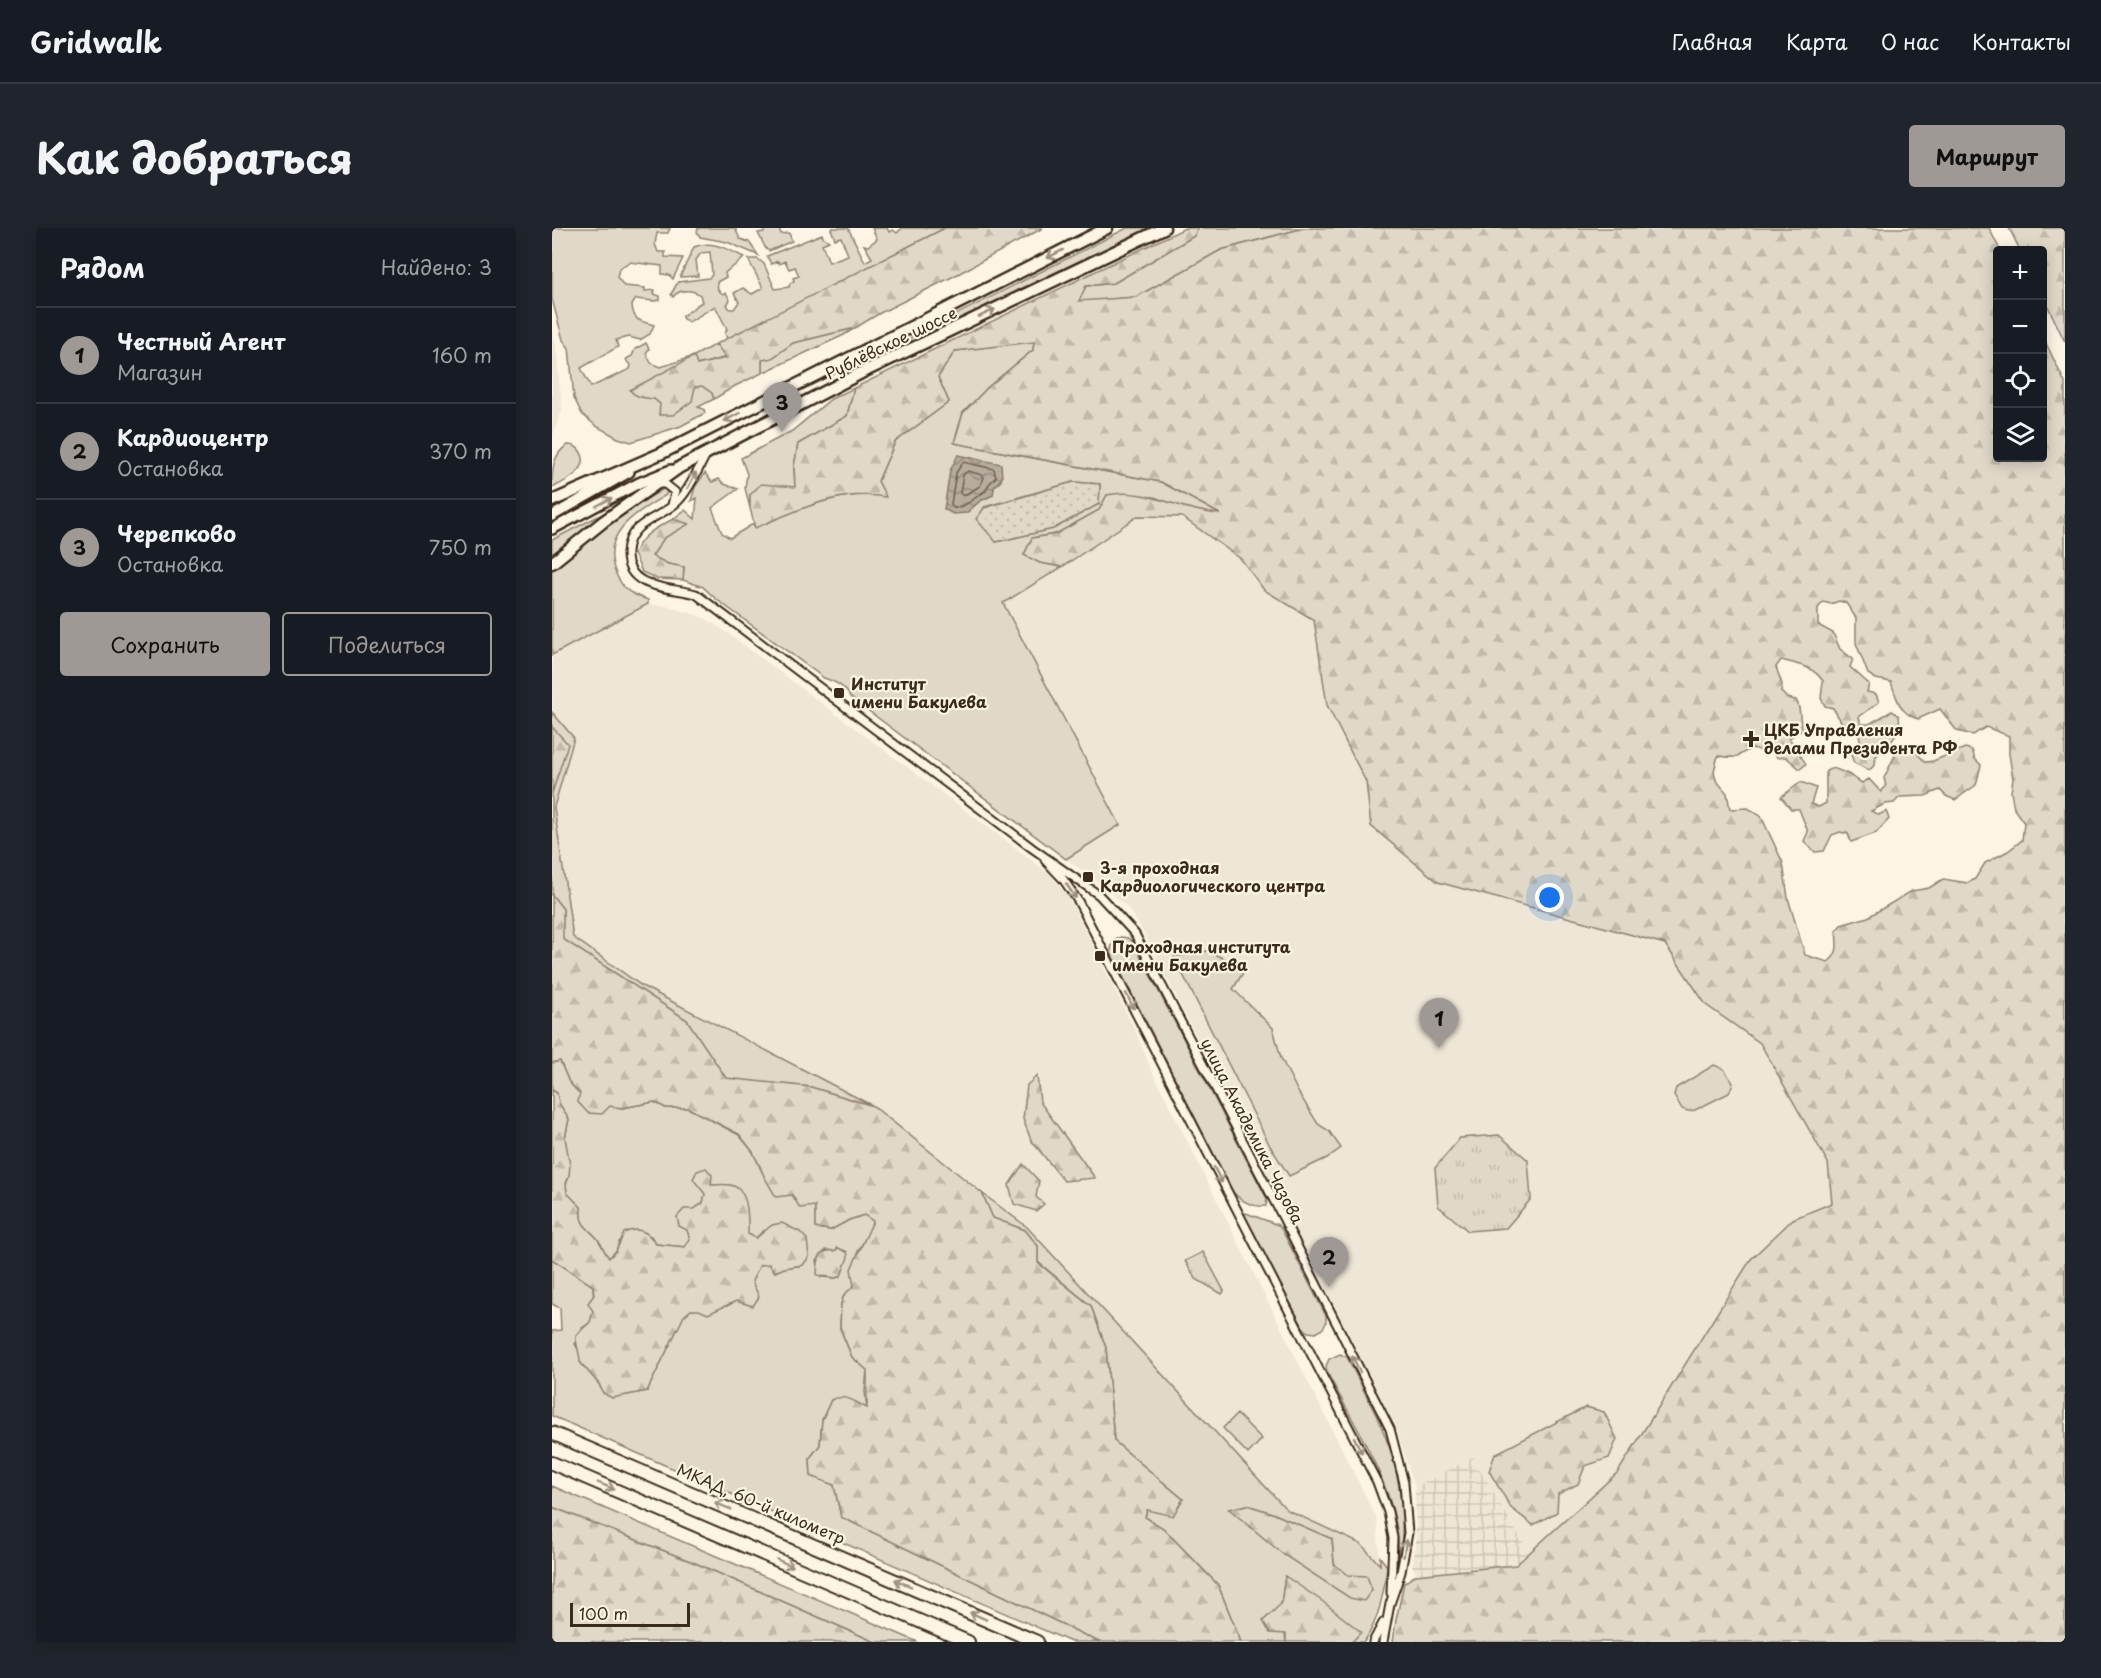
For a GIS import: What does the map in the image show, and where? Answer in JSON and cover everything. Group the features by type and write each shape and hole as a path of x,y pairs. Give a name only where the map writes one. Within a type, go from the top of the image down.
{"highway":[{"name":"МКАД, 60-й километр","path":"552,1433 1037,1642"},
{"path":"552,1464 968,1642"}],"main road":[{"name":"Рублёвское шоссе","path":"552,501 662,453 1107,228"},
{"name":"Рублёвское шоссе","path":"552,563 680,466 861,373 1164,228"},
{"path":"552,516 662,453"},
{"path":"552,530 639,483 680,466"}],"street":[{"name":"улица Академика Чазова","path":"708,451 679,501 637,529 630,540 627,554 630,568 637,577 647,584 660,588 696,594 1032,848 1099,895 1135,934 1390,1429 1404,1483 1408,1533 1401,1572 1390,1604 1383,1642"},
{"path":"656,484 666,484 675,492 672,505"},
{"name":"улица Академика Чазова","path":"1032,848 1063,879 1078,901 1377,1482 1388,1512 1393,1538 1390,1604"},
{"name":"улица Академика Чазова","path":"1373,1642 1388,1613"}],"shaded area":[{"path":"552,329 556,346 562,410 552,437"},
{"path":"1138,516 1182,517 1241,559 1264,590 1314,619 1327,705 1366,782 1371,826 1438,882 1665,944 1706,1005 1760,1043 1828,1163 1832,1203 1793,1219 1751,1259 1618,1472 1529,1553 1473,1457 1415,1487 1395,1425 1141,928 1127,907 1092,877 1066,859 1120,825 1002,603 1062,567"},
{"path":"648,604 666,606 690,613 722,629 1049,873 1068,896 1135,1030 1151,1069 1377,1519 1380,1565 1361,1544 1287,1510 1027,1226 873,1106 642,986 573,937 554,807 574,738 552,712 552,655"},
{"path":"1473,1457 1529,1553 1515,1565 1416,1575 1412,1565 1416,1545 1415,1487"}],"green space":[{"path":"552,228 670,228 668,233 657,233 655,244 658,252 665,252 665,257 683,258 673,279 669,275 662,274 662,266 629,262 619,269 617,277 624,286 645,288 645,291 655,290 654,294 660,296 660,300 654,301 636,299 632,305 635,317 654,325 650,334 640,340 629,337 616,340 618,347 581,368 591,387 630,369 631,365 626,359 632,356 635,349 646,343 649,349 646,353 651,363 661,367 694,356 716,344 727,357 697,365 694,357 654,399 660,404 695,387 702,386 712,393 714,399 698,407 704,409 705,413 681,426 631,442 596,426 582,414 574,398 569,348 563,340 552,299"},
{"path":"698,228 735,228 740,239 749,242 758,255 727,242 700,237 697,232"},
{"path":"766,228 779,228 781,234 789,233 792,241 769,251 758,233 764,232"},
{"path":"848,228 865,262 872,258 864,245 868,246 877,239 872,228 887,228 889,232 893,230 897,233 902,228 945,228 727,339 725,333 727,329 715,306 689,322 683,319 682,316 702,302 700,295 690,291 679,292 673,297 671,294 678,282 709,278 712,275 710,252 701,253 696,260 698,276 680,277 694,247 713,245 744,257 725,273 726,277 717,282 718,290 723,294 726,293 730,300 727,305 730,309 734,309 739,302 734,293 743,288 752,294 763,288 748,259 758,259 764,264 775,289 789,287 794,281 793,278 799,276 795,267 789,269 785,261 771,264 767,256 822,234 829,241 822,244 829,262 848,255 841,237 835,239 831,229"},
{"path":"945,228 1043,228 855,328 793,343 772,358 762,360 762,373 714,399 712,393 702,386 695,387 692,401 673,415 659,415 660,404 654,399 638,396 630,390 694,356 697,365 726,358 716,344"},
{"path":"1127,228 1149,228 848,372 847,370"},
{"name":"ЦКБ Управления делами Президента РФ","path":"1185,228 1198,228 1194,236 1114,283 1086,286 1079,301 1136,297 1221,250 1304,228 1989,228 1998,246 1993,246 1993,462 2047,462 2047,345 2065,383 2065,1642 1393,1642 1404,1583 1416,1575 1516,1565 1618,1472 1751,1259 1793,1219 1832,1203 1828,1163 1760,1043 1706,1005 1665,944 1438,882 1371,826 1366,782 1327,705 1314,620 1264,590 1241,559 1182,517 1138,516 1062,567 1040,563 1024,555 1032,538 1056,534 1099,510 1107,495 1135,494 1220,514 1161,482 954,443 963,413 988,387 1033,350 1034,342 955,351 938,377 949,402 895,442 878,481 886,497 868,495 835,499 803,508 755,528 750,508 750,495 761,484 795,487 794,467 798,444 847,416 854,388","holes":["1839,601 1846,603 1856,618 1856,643 1868,674 1876,679 1891,682 1900,705 1907,713 1918,719 1940,709 1957,731 1973,735 1986,727 2009,736 2013,779 2011,792 2014,809 2024,823 2022,840 2008,851 1985,863 1975,879 1968,883 1943,879 1929,888 1912,891 1868,917 1841,925 1836,931 1836,952 1828,962 1805,955 1788,898 1783,863 1761,816 1748,808 1730,809 1727,793 1716,780 1714,771 1718,756 1739,756 1751,749 1764,753 1772,752 1778,758 1786,757 1800,769 1806,764 1789,738 1803,729 1796,700 1787,698 1781,692 1782,684 1776,667 1781,660 1804,666 1819,676 1823,681 1821,698 1825,706 1833,708 1842,723 1850,723 1857,727 1861,743 1853,747 1851,755 1854,763 1869,770 1875,765 1876,756 1890,743 1896,733 1899,716 1892,711 1869,724 1861,724 1859,717 1879,702 1876,694 1867,692 1869,684 1850,667 1853,659 1840,649 1833,633 1818,625 1818,608 1823,602 1831,604"]},
{"path":"1198,228 1304,228 1221,250 1136,297 1078,302 1086,286 1114,283 1194,236"},
{"path":"2009,228 2065,228 2065,342 2047,304 2047,246 2018,246"},
{"path":"855,328 762,373 762,360 772,358 793,343"},
{"path":"1034,341 1033,350 988,387 963,413 954,443 1161,482 1222,515 1184,508 1154,497 1107,495 1099,510 1056,534 1032,538 1024,555 1040,563 1062,567 1003,603 1120,825 1066,859 850,697 842,687 824,678 703,587 683,580 684,567 668,564 652,556 664,538 688,524 673,519 685,510 695,519 697,498 691,501 695,487 705,473 712,482 719,479 724,484 738,489 712,508 722,533 730,538 753,524 756,527 819,503 851,496 885,496 878,481 895,442 949,402 938,377 955,351","holes":["992,463 1000,464 1001,481 994,487 993,495 980,501 966,513","1073,482 1100,484 1099,504 1053,529 996,542 984,507"]},
{"path":"854,388 847,416 798,444 794,467 795,487 750,495 750,508 745,488 747,474 741,458 792,431 831,399"},
{"path":"568,445 579,449 583,464 575,474 552,488 556,458"},
{"path":"1073,482 1100,484 1099,504 1053,529 996,542 976,519 984,508"},
{"path":"665,488 666,495 643,509 623,526 612,547 612,560 619,580 629,591 648,600 648,604 552,655 552,569 622,514"},
{"path":"608,511 606,514 552,556 552,540"},
{"path":"673,519 689,524 664,538 652,556 668,564 684,567 683,580 657,579 642,572 634,554 645,537"},
{"path":"552,712 574,738 554,807 573,937 642,986 873,1106 811,1087 726,1079 687,1020 562,939 563,909 552,895 552,793 567,744 552,727"},
{"path":"552,727 568,744 552,793"},
{"path":"1965,748 1972,750 1975,759 1981,765 1976,785 1955,800 1940,790 1925,796 1900,797 1894,803 1885,804 1871,811 1879,815 1886,811 1889,819 1876,833 1851,842 1848,834 1840,832 1832,835 1824,851 1815,852 1804,841 1808,832 1799,809 1791,809 1781,797 1801,782 1816,788 1811,804 1819,807 1826,803 1826,771 1833,768 1862,783 1869,779 1881,792 1886,786 1884,778 1898,749 1914,750 1925,762"},
{"path":"552,895 563,909 563,939 687,1020 726,1078 811,1087 873,1106 982,1193 993,1218 1025,1230 1038,1246 1038,1263 1091,1306 1106,1348 1114,1441 1183,1499 1173,1516 1147,1510 1145,1517 1163,1528 1218,1585 1241,1642 1099,1642 841,1517 834,1485 811,1476 810,1458 820,1445 822,1420 831,1400 841,1397 867,1408 867,1370 852,1357 840,1328 841,1304 844,1295 854,1286 851,1269 873,1221 864,1215 831,1230 815,1228 815,1206 800,1208 792,1195 776,1197 753,1152 739,1134 688,1108 666,1108 654,1102 622,1108 610,1106 602,1114 588,1113 577,1101 580,1094 569,1082 560,1061 552,1063"},
{"path":"1121,937 1133,942 1267,1199 1266,1206 1248,1203 1233,1192 1111,953 1113,943"},
{"path":"1207,951 1246,968 1233,989 1273,1028 1281,1058 1298,1092 1318,1124 1329,1131 1341,1148 1327,1158 1289,1176 1270,1146 1174,957"},
{"path":"560,1061 569,1082 580,1094 610,1106 622,1108 654,1102 666,1108 688,1108 739,1135 753,1152 765,1178 792,1195 815,1205 815,1228 831,1230 864,1215 873,1221 858,1251 854,1286 844,1295 841,1304 840,1328 852,1357 867,1370 865,1392 867,1409 831,1400 822,1420 820,1445 810,1458 811,1476 834,1485 841,1517 1099,1642 1071,1642 552,1416 552,1331 561,1330 560,1308 552,1304 552,1259 593,1285 594,1311 591,1322 582,1328 575,1344 580,1352 580,1362 599,1384 603,1393 621,1396 647,1391 683,1316 691,1310 727,1306 736,1301 758,1297 751,1281 760,1265 769,1263 775,1272 803,1265 800,1232 791,1228 763,1231 756,1238 747,1234 744,1207 730,1185 711,1185 705,1194 703,1203 694,1209 687,1230 690,1239 684,1247 656,1244 651,1236 619,1242 616,1251 609,1258 598,1239 583,1224 581,1207 567,1193 566,1184 569,1175 565,1138 569,1119 558,1103 557,1093 552,1090 552,1063","holes":["838,1248 847,1252 847,1257 836,1278 821,1277 817,1261 826,1250 835,1251"]},
{"path":"1714,1065 1724,1069 1733,1083 1729,1093 1695,1110 1682,1109 1674,1095 1676,1088"},
{"path":"1037,1076 1040,1102 1095,1178 1064,1181 1031,1140 1023,1119 1027,1085"},
{"path":"552,1090 557,1093 559,1103 569,1119 565,1138 570,1165 566,1184 567,1193 581,1207 583,1224 597,1238 609,1258 616,1251 624,1233 634,1230 646,1233 656,1244 685,1247 690,1239 687,1230 679,1226 677,1217 684,1209 694,1209 703,1203 705,1194 693,1179 697,1171 706,1168 712,1175 711,1185 730,1185 737,1187 741,1192 746,1205 748,1234 756,1238 772,1225 782,1223 800,1232 807,1239 809,1257 803,1265 775,1272 769,1264 760,1265 752,1281 759,1297 753,1306 736,1301 708,1314 699,1310 691,1310 684,1316 647,1391 612,1398 603,1393 599,1384 580,1362 576,1335 590,1322 593,1311 588,1303 594,1295 593,1286 552,1259"},
{"path":"1499,1135 1528,1160 1531,1199 1506,1228 1468,1231 1438,1206 1435,1168 1460,1138"},
{"path":"1023,1164 1039,1181 1036,1197 1044,1204 1036,1211 1014,1204 1009,1185"},
{"path":"982,1193 1027,1227 1287,1510 1361,1544 1380,1565 1380,1557 1387,1566 1384,1586 1377,1615 1364,1642 1352,1642 1360,1632 1285,1577 1281,1604 1286,1642 1241,1642 1218,1585 1163,1528 1145,1517 1147,1510 1183,1499 1114,1441 1106,1348 1091,1306 1038,1262 1038,1246 1025,1230 993,1218","holes":["1247,1505 1272,1513 1332,1539 1334,1564 1348,1575 1229,1509"]},
{"path":"1246,1213 1278,1225 1282,1230 1326,1316 1323,1328 1316,1333 1308,1332 1303,1327 1244,1215"},
{"path":"838,1248 847,1252 848,1257 841,1276 836,1278 817,1275 818,1260 822,1254"},
{"path":"1203,1252 1224,1291 1222,1294 1196,1279 1185,1261"},
{"path":"1340,1354 1347,1357 1380,1423 1394,1459 1403,1509 1401,1557 1398,1558 1398,1535 1385,1487 1327,1372 1326,1366 1329,1359"},
{"path":"1586,1407 1604,1412 1617,1439 1609,1458 1585,1466 1578,1484 1558,1494 1557,1512 1533,1525 1511,1508 1489,1471 1495,1454"},
{"path":"1237,1414 1262,1439 1248,1454 1223,1428"},
{"path":"552,1486 918,1642 875,1642 695,1563 552,1507"},
{"path":"1247,1505 1272,1513 1332,1539 1334,1564 1348,1575 1367,1576 1372,1590 1364,1601 1350,1598 1284,1555 1229,1509"},
{"path":"552,1507 695,1563 875,1642 552,1642"},
{"path":"1285,1576 1322,1601 1361,1632 1352,1642 1286,1642 1286,1634 1270,1633 1263,1621 1281,1604"}],"water":[{"path":"958,455 1001,464 1002,478 994,487 993,495 980,501 966,513 953,514 944,509 950,471"}],"place":[{"name":"Черепково","path":"782,432"},
{"name":"Институт имени Бакулева","path":"839,693"},
{"name":"ЦКБ Управления делами Президента РФ","path":"1751,739"},
{"name":"3-я проходная Кардиологического центра","path":"1088,877"},
{"name":"Проходная института имени Бакулева","path":"1100,956"},
{"name":"Честный Агент","path":"1439,1048"},
{"name":"Кардиоцентр","path":"1329,1287"}]}
